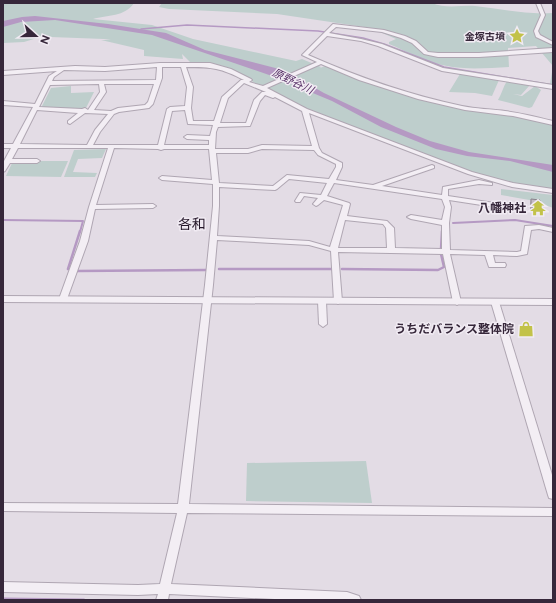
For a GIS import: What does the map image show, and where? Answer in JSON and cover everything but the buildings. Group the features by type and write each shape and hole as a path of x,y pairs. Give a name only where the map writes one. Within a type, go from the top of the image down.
{"street":[{"path":"538,3 543,15 536,31 538,36 553,44"},
{"path":"553,50 473,55 438,55 426,53 414,42 403,37 382,31 335,25 305,55 320,63 380,85 430,100 467,108 527,116 553,123"},
{"path":"328,32 374,44 442,69 553,87"},
{"path":"163,595 183,509 208,300 214,238 216,183 212,138 213,132 225,97 243,81 260,88 266,87 320,63"},
{"path":"3,103 36,107 112,112 147,107 151,103 159,78 160,65"},
{"path":"3,73 65,69 130,68 160,65 218,66 266,87 289,102 305,110 470,174 490,180 553,191"},
{"path":"183,65 190,87 188,108 190,123 248,125 257,100 264,94 289,102"},
{"path":"3,170 53,75 65,69"},
{"path":"41,70 53,75"},
{"path":"49,83 157,82"},
{"path":"70,122 87,110 103,92 101,83"},
{"path":"161,148 161,141 170,109 188,108"},
{"path":"305,110 316,148 320,154 339,163 339,167 323,197 316,204"},
{"path":"89,146 97,132 112,112"},
{"path":"187,137 212,138"},
{"path":"3,146 112,146 248,151 262,147 316,148"},
{"path":"63,299 84,241 92,207 112,146"},
{"path":"7,161 37,161"},
{"path":"373,188 432,167"},
{"path":"162,178 276,188 287,176 501,206"},
{"path":"457,302 446,251 446,223 448,207 445,199 445,188 479,182 520,188 531,187"},
{"path":"298,202 302,194 323,197 347,204 334,245 338,301"},
{"path":"92,207 153,206"},
{"path":"411,217 446,223"},
{"path":"342,218 385,222 390,228 391,250"},
{"path":"214,238 309,243 335,250 446,251 517,254 524,252 528,228 539,227 553,230"},
{"path":"488,253 492,266 502,266"},
{"path":"3,299 553,302"},
{"path":"322,301 323,324"},
{"path":"495,302 553,495"},
{"path":"3,507 553,512"},
{"path":"3,587 138,590 163,595 347,597 355,600"}],"shaded area":[{"path":"3,3 134,3 130,8 121,13 93,19 152,25 193,39 296,61 302,59 321,67 320,68 325,66 375,85 440,102 500,112 553,124 553,190 497,181 461,170 305,110 224,66 190,62 182,54 183,59 144,56 144,50 101,40 111,40 104,39 24,36 37,38 24,42 3,43"},
{"path":"162,3 432,3 448,6 475,6 524,12 553,13 553,66 536,46 508,48 509,67 462,68 440,65 418,57 389,44 389,42 396,39 371,28 277,14 169,9 159,7"},
{"path":"553,66 553,84 550,84"},
{"path":"460,74 499,80 492,96 475,93 449,92"},
{"path":"507,81 530,85 521,95 513,94 522,96 535,86 541,90 532,107 529,108 498,100"},
{"path":"71,86 71,93 94,92 86,108 41,108 51,88"},
{"path":"106,149 102,158 78,159 73,172 97,173 95,177 64,177 74,150"},
{"path":"13,161 68,161 61,177 6,176"},
{"path":"501,189 553,195 553,208 535,201 501,195"},
{"path":"366,461 372,503 246,501 247,463"}],"water":[{"name":"原野谷川","path":"35,16 108,24 166,33 205,50 283,70 324,93 396,127 430,141 469,152 553,165 553,172 510,161 467,156 436,149 381,127 332,101 272,76 152,35 55,20 21,22 3,27 3,21"}],"waterway":[{"path":"141,29 187,25 318,31 363,38 384,44 444,67 553,85"},
{"path":"3,220 83,221 80,232"},
{"path":"453,223 515,220 553,226"},
{"path":"68,269 80,231"},
{"path":"441,249 442,231"},
{"path":"342,269 438,270 444,267 441,254"},
{"path":"219,269 332,269"},
{"path":"77,271 206,270"},
{"path":"3,599 84,600"}],"place":[{"name":"金塚古墳","path":"517,36"},
{"name":"八幡神社","path":"538,208"},
{"name":"うちだバランス整体院","path":"526,329"}],"district":[{"name":"各和","path":"192,224"}]}
